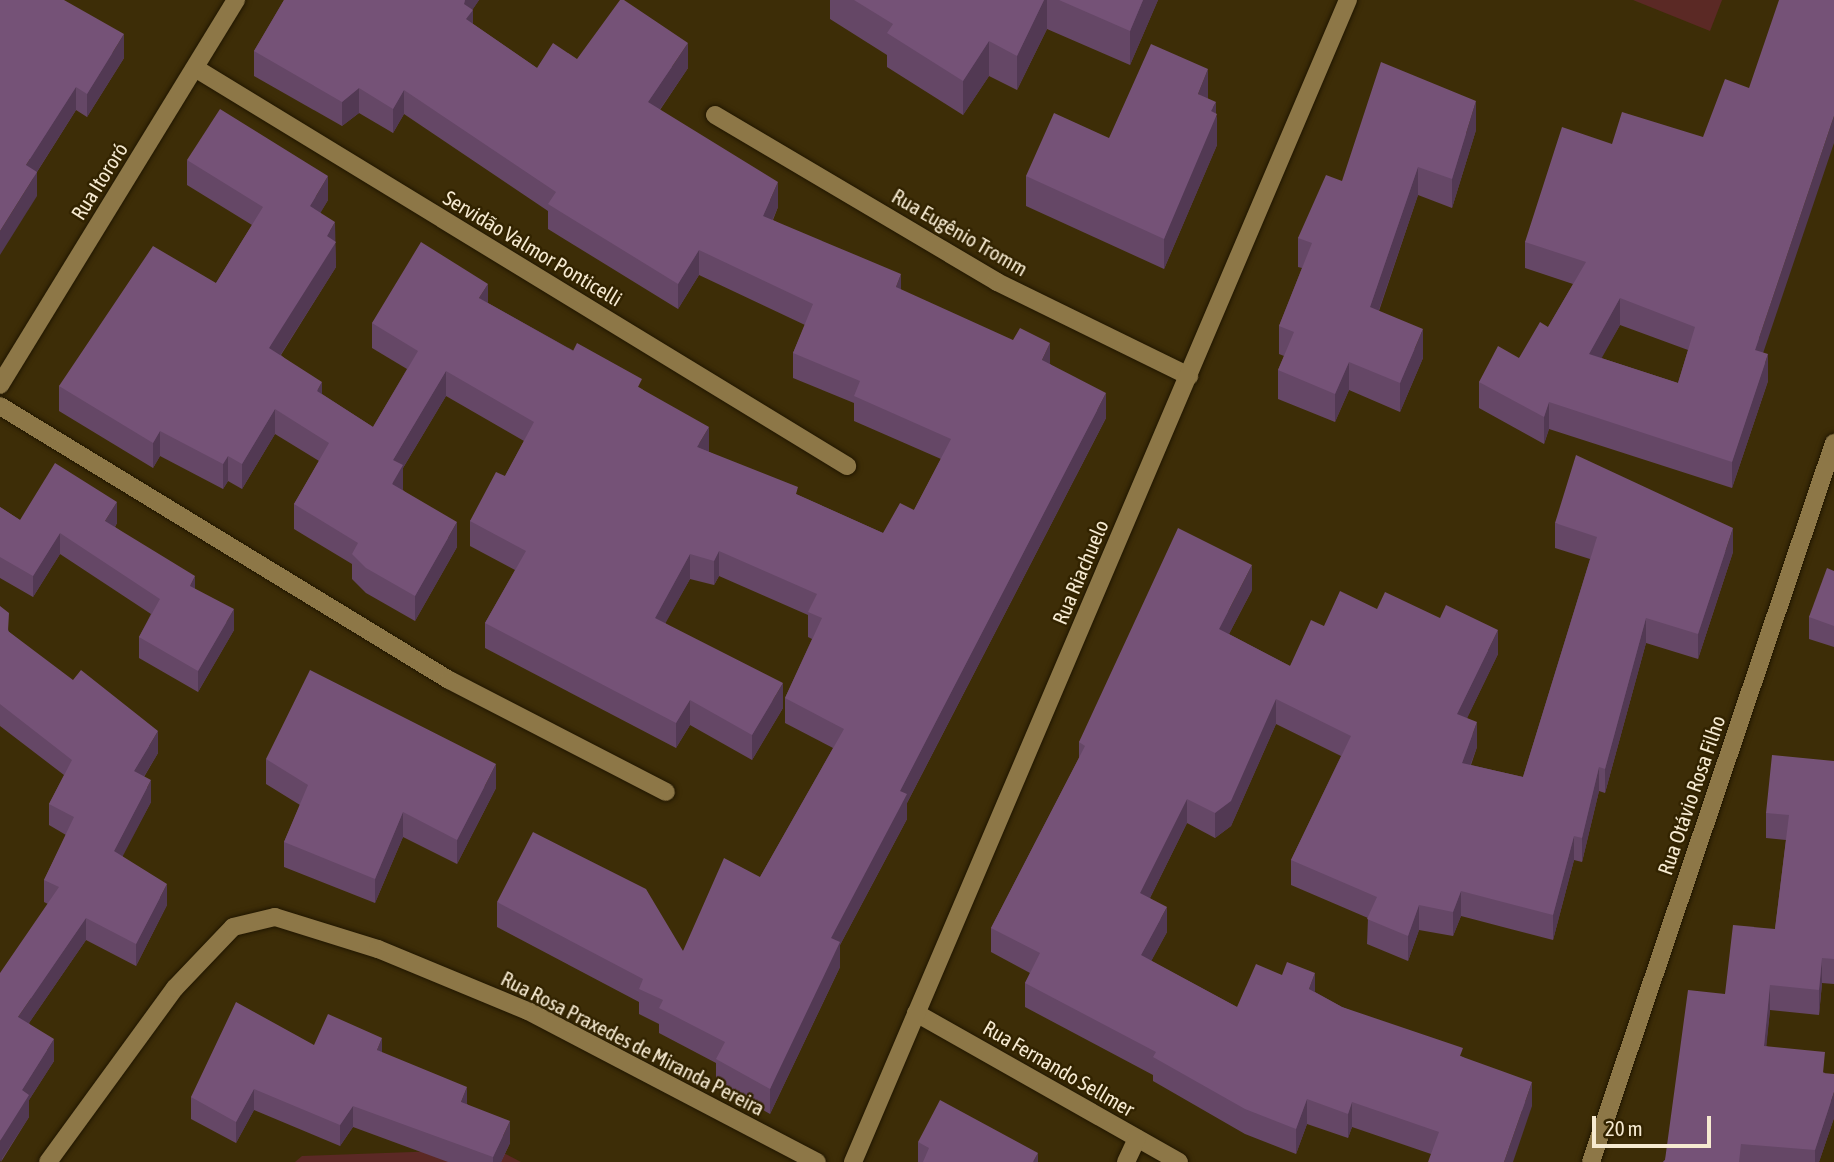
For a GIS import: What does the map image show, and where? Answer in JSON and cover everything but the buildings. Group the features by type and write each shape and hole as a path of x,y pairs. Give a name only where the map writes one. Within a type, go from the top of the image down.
{"street":[{"name":"Rua Itororó","path":"0,385 236,0"},
{"name":"Rua Riachuelo","path":"853,1162 1348,0"},
{"name":"Servidão Valmor Ponticelli","path":"195,68 847,466"},
{"name":"Rua Eugênio Tromm","path":"715,115 997,282 1189,376"},
{"path":"0,406 485,701 666,792"},
{"name":"Rua Otávio Rosa Filho","path":"1591,1162 1834,443"},
{"name":"Rua Rosa Praxedes de Miranda Pereira","path":"48,1162 175,988 233,927 275,917 378,949 528,1011 817,1162"},
{"name":"Rua Fernando Sellmer","path":"916,1013 1180,1162"},
{"path":"1126,1162 1137,1138"}],"shaded area":[{"path":"1633,0 1722,0 1710,31"},
{"path":"496,1149 521,1162 295,1162 302,1156"}]}
